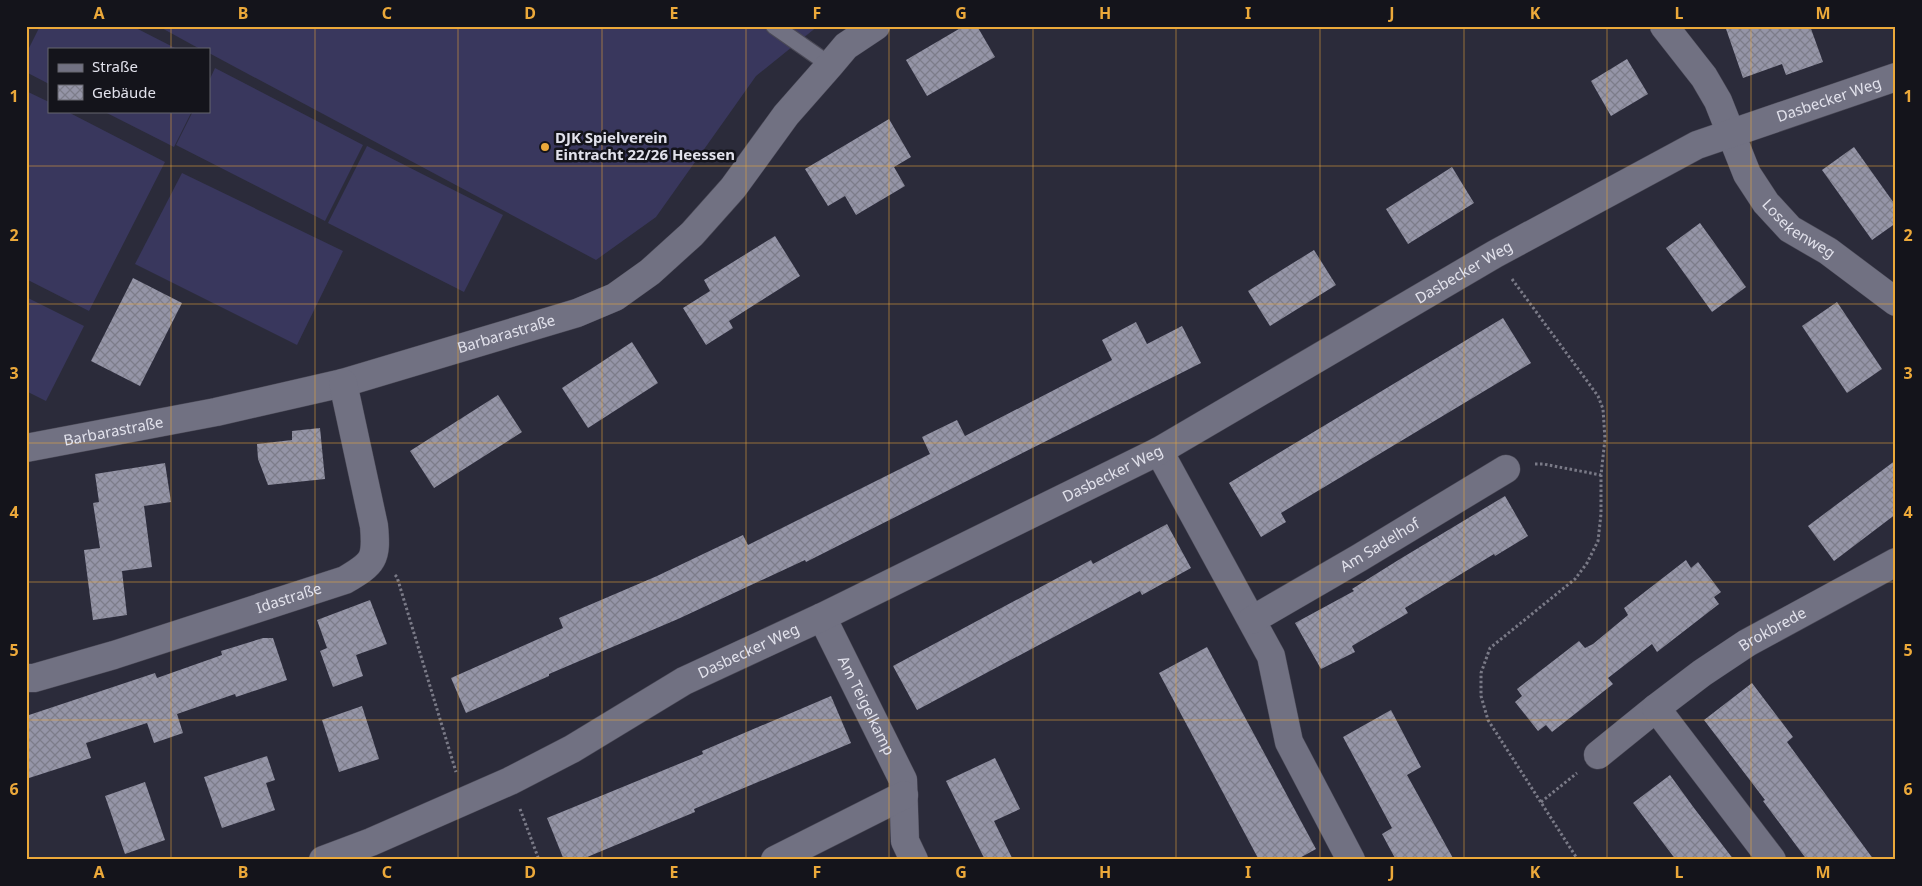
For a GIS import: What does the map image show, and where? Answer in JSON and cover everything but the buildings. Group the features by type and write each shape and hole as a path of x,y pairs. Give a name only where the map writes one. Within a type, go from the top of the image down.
{"street":[{"name":"Barbarastraße","path":"26,448 216,412 343,383 577,313 614,297 650,272 692,234 733,188 786,115 846,46 876,26"},
{"name":"Losekenweg","path":"1664,26 1704,77 1718,101 1747,174 1766,203 1790,229 1828,251 1896,302"},
{"name":"Dasbecker Weg","path":"323,860 373,851 464,799 510,781 572,749 684,681 822,618 1159,451 1495,254 1697,144 1896,77"},
{"path":"343,383 374,526 374,557"},
{"path":"1159,451 1271,656 1289,742 1351,860"},
{"name":"Am Sadelhof","path":"1252,620 1506,470"},
{"name":"Idastraße","path":"26,678 34,678 114,655 345,580 364,569 374,557"},
{"name":"Brokbrede","path":"1598,755 1702,673 1747,643 1896,562"},
{"name":"Am Teigelkamp","path":"822,618 904,780 906,841 914,860"},
{"path":"1656,708 1772,860"},
{"path":"775,860 904,795"}],"lane":[{"path":"774,26 830,65"}],"path":[{"path":"1495,254 1598,396 1603,409 1605,439 1601,475 1601,514 1598,541 1587,563 1575,579 1490,648 1481,673 1480,696 1488,720 1578,860"},
{"path":"1506,470 1523,464 1543,464 1601,475"},
{"path":"374,557 397,577 464,799"},
{"path":"1541,802 1598,755"},
{"path":"510,781 539,860"}],"shaded area":[{"path":"40,26 132,26 175,48 48,48 48,83 26,72 26,54"},
{"name":"DJK Spielverein Eintracht 22/26 Heessen","path":"158,26 818,26 756,76 656,217 596,260 210,54 210,48 198,48"},
{"path":"215,68 363,145 325,221 176,145 192,112 210,112 210,79"},
{"path":"26,91 48,102 48,112 68,112 165,162 89,311 26,279"},
{"path":"105,112 192,112 174,147"},
{"path":"367,146 503,215 464,292 328,223"},
{"path":"182,173 343,251 297,345 135,264"},
{"path":"26,297 84,326 46,401 26,391"}],"place":[{"name":"DJK Spielverein Eintracht 22/26 Heessen","path":"545,147"}]}
